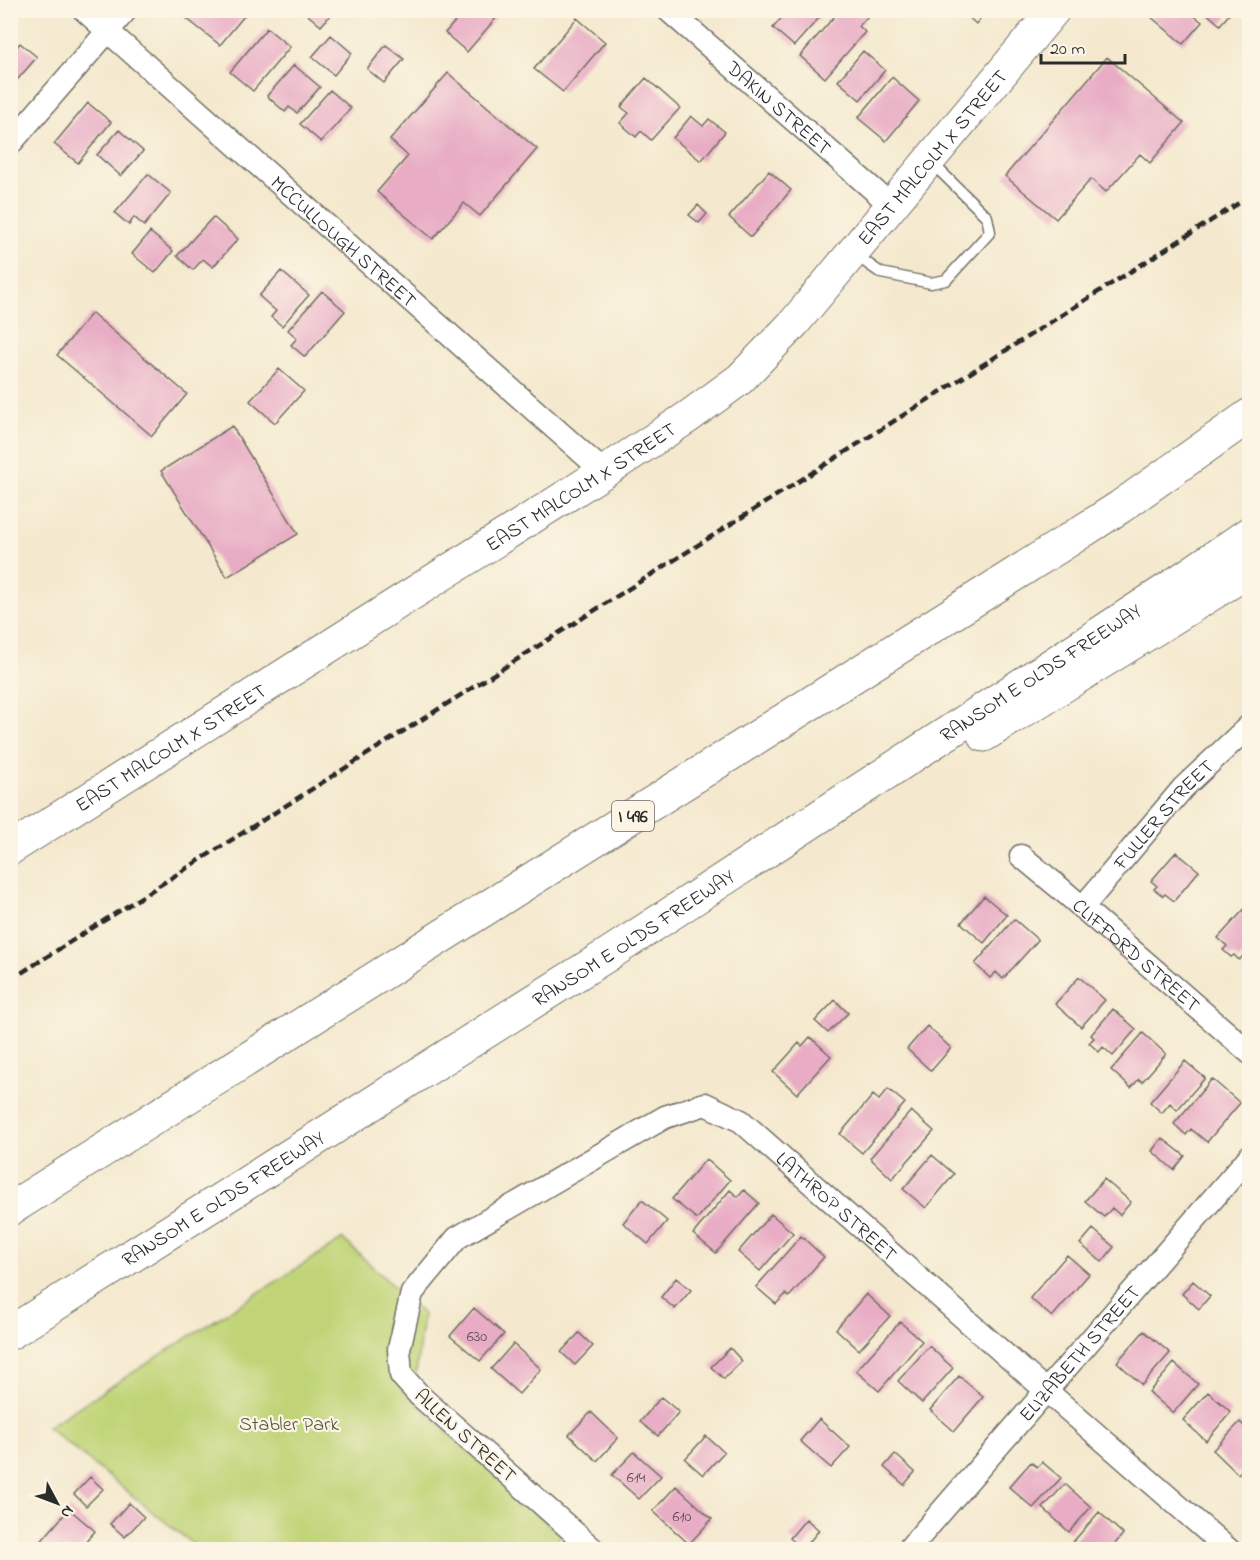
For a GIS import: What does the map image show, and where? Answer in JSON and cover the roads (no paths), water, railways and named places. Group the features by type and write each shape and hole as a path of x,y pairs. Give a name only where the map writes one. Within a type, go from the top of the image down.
{"highway":[{"name":"I 496","path":"10,1209 1061,545 1120,507 1250,415"},
{"name":"RANSOM E OLDS FREEWAY","path":"10,1333 612,952 1165,591 1250,533"},
{"path":"612,952 864,810 1250,570"}],"street":[{"name":"MCCULLOUGH STREET","path":"84,10 604,472"},
{"path":"10,144 126,10"},
{"name":"DAKIN STREET","path":"668,10 892,206"},
{"name":"EAST MALCOLM X STREET","path":"10,849 604,472 688,417 740,379 794,323 1054,10"},
{"name":"FULLER STREET","path":"1082,908 1184,788 1250,725"},
{"name":"CLIFFORD STREET","path":"1021,856 1250,1053"},
{"name":"LATHROP STREET","path":"412,1293 457,1238 665,1117 705,1104 741,1121 1230,1550"},
{"name":"ELIZABETH STREET","path":"908,1550 1250,1156"},
{"name":"ALLEN STREET","path":"412,1293 399,1349 402,1375 420,1396 594,1550"}],"lane":[{"path":"852,252 881,273 931,283 946,280 990,232 987,218 930,160"}],"railway":[{"path":"10,980 1250,196"}],"park label":[{"name":"Stabler Park","path":"289,1423"}]}
